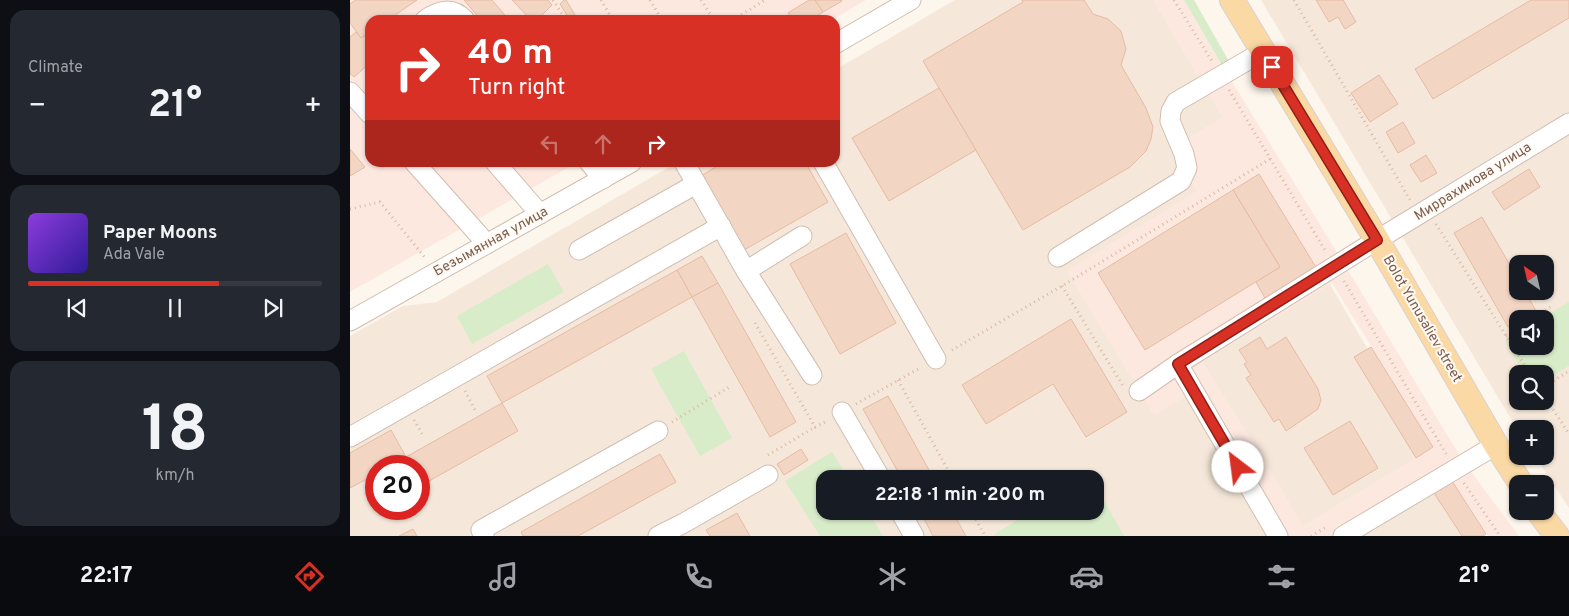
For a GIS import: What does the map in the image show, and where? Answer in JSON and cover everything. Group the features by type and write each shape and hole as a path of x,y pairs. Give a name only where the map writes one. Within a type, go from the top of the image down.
{"main road":[{"name":"Bolot Yunusaliev street","path":"1232,0 1377,240 1515,475"},
{"path":"1544,520 1556,536"}],"street":[{"path":"840,41 911,0"},
{"path":"432,15 444,10 461,15"},
{"path":"1058,257 1180,181 1187,168 1184,154 1170,121 1170,111 1176,102 1262,52"},
{"path":"350,92 365,108"},
{"name":"Миррахимова улица","path":"1139,390 1377,240 1569,124"},
{"path":"418,167 487,244"},
{"path":"499,167 540,214"},
{"path":"593,167 603,179"},
{"name":"Безымянная улица","path":"350,321 623,167"},
{"path":"687,167 746,271 812,375"},
{"path":"826,167 936,359"},
{"path":"579,250 696,184"},
{"path":"350,437 721,226"},
{"path":"746,271 802,236"},
{"path":"1178,364 1278,536"},
{"path":"842,412 876,470"},
{"path":"484,536 481,530 658,431"},
{"path":"1343,536 1496,445"},
{"path":"658,536 768,475"},
{"path":"905,520 914,536"}],"path":[{"path":"553,0 563,15"},
{"path":"608,0 602,2 610,15"},
{"path":"650,0 659,15"},
{"path":"701,0 711,15"},
{"path":"741,15 765,0"},
{"path":"1294,0 1410,200 1426,210 1524,365"},
{"path":"768,455 1062,286 1270,159"},
{"path":"350,209 380,202 436,272"},
{"path":"1062,286 1130,396 1139,390"},
{"path":"1546,310 1553,305"},
{"path":"1554,380 1569,371"},
{"path":"898,380 948,470"},
{"path":"658,431 731,386"},
{"path":"1553,410 1569,434"},
{"path":"808,415 815,427"},
{"path":"976,520 984,534 982,536"}],"shaded area":[{"path":"350,0 866,0 840,15 365,15 365,167 569,167 350,292"},
{"path":"955,0 1165,0 1461,510 1482,536 350,536 350,336 403,306 437,302 669,167 840,167 840,67"},
{"path":"1153,0 1184,0 1455,448 1519,536 1488,536 1452,481 1361,536 1271,536 1185,397 1154,415 1067,271 1197,191 1171,149 1222,117","holes":["1259,174 1317,269 1266,299 1256,282 1146,349 1098,273","1332,283 1433,447 1303,526 1262,456 1202,362"]},
{"path":"1261,0 1569,0 1569,508 1554,485 1554,475 1547,475 1541,465 1554,465 1554,420 1512,420"}],"green space":[{"path":"1184,0 1194,0 1230,63 1223,67"},
{"path":"548,264 564,292 472,344 457,316"},
{"path":"1569,302 1569,366 1554,375 1554,365 1519,365 1513,355 1554,355 1554,311"},
{"path":"1509,338 1509,348 1505,341"},
{"path":"684,351 732,438 700,456 651,369"},
{"path":"832,452 843,470 816,470 816,520 873,520 883,536 820,536 785,481"},
{"path":"1104,501 1124,536 994,536 1018,520 1104,520"}],"building":[{"path":"356,0 417,0 395,15 365,15 365,35 361,38 350,23 350,4"},
{"path":"464,0 492,0 505,15 477,15"},
{"path":"512,0 548,0 552,5 542,15 526,15"},
{"path":"566,0 575,15 567,15 560,4"},
{"path":"809,0 815,0 823,12 818,15 789,15 788,13"},
{"path":"815,0 841,0 842,1 823,12"},
{"path":"1022,0 1084,0 1093,14 1108,19 1121,31 1126,49 1121,65 1146,108 1153,127 1146,151 1130,167 1023,230 923,61 1023,2"},
{"path":"1316,0 1343,0 1356,22 1345,29 1338,17 1329,22"},
{"path":"1531,0 1569,0 1569,18 1433,99 1415,69"},
{"path":"356,32 361,38 365,36 365,67 354,77 350,74 350,37"},
{"path":"1379,75 1398,104 1370,122 1351,93"},
{"path":"939,88 976,150 889,201 852,138"},
{"path":"1403,122 1415,143 1398,153 1386,132"},
{"path":"350,149 365,167 350,176"},
{"path":"1426,155 1437,173 1421,182 1410,165"},
{"path":"716,167 808,167 828,202 744,250 701,176"},
{"path":"1529,169 1540,187 1504,210 1492,192"},
{"path":"1259,174 1317,269 1266,300 1256,282 1280,267 1233,190"},
{"path":"1233,190 1280,267 1145,350 1098,273"},
{"path":"1482,217 1509,264 1509,300 1530,300 1535,310 1509,310 1508,327 1454,233"},
{"path":"846,233 896,323 840,354 790,264"},
{"path":"702,256 718,283 692,297 677,270"},
{"path":"677,270 692,297 502,403 487,376"},
{"path":"718,283 796,422 770,437 692,297"},
{"path":"1071,319 1127,412 1086,437 1053,384 986,424 962,385"},
{"path":"1260,337 1267,349 1286,337 1318,389 1321,400 1318,409 1286,431 1279,419 1274,422 1246,378 1251,375 1244,364 1247,362 1239,350"},
{"path":"1371,347 1433,447 1416,458 1354,357"},
{"path":"888,396 929,470 897,470 863,409"},
{"path":"502,403 518,431 430,480 430,455 410,455"},
{"path":"1350,421 1378,468 1333,495 1304,448"},
{"path":"391,430 405,455 365,455 365,480 350,488 350,453"},
{"path":"801,449 808,460 784,475 777,464"},
{"path":"660,454 676,482 578,536 523,536 521,532"},
{"path":"1452,481 1486,534 1483,536 1462,536 1434,493"},
{"path":"737,513 750,536 710,536 706,530"},
{"path":"925,520 957,520 966,536 933,536"},
{"path":"413,529 417,536 399,536"}],"route":[{"path":"1238,467 1178,364 1377,240 1272,67"}]}
